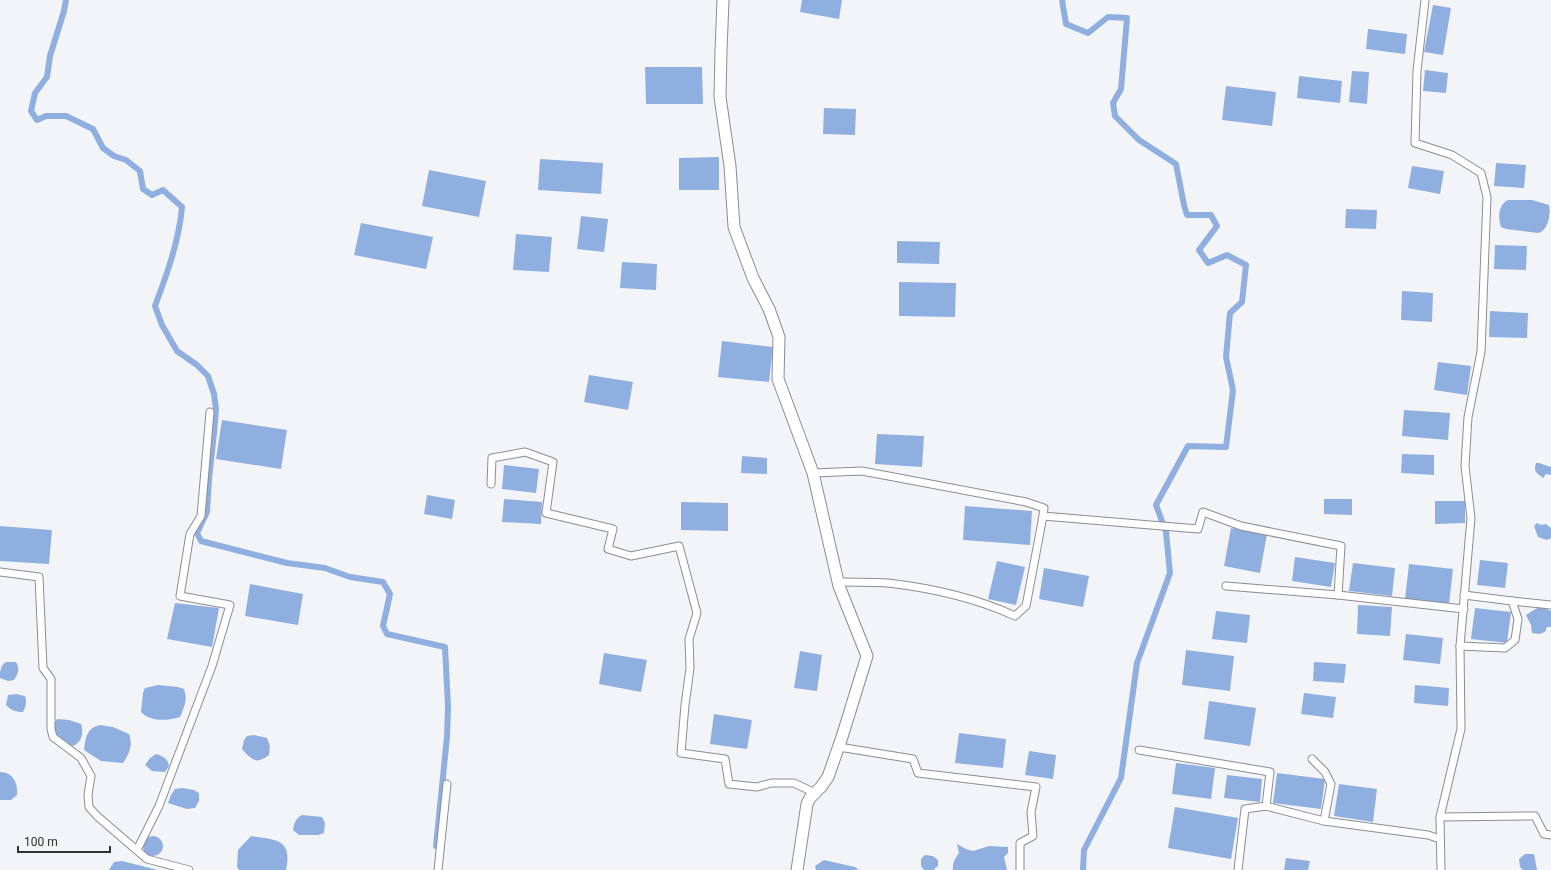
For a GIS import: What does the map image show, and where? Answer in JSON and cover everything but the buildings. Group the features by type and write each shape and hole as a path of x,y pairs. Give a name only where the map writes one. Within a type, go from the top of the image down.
{"street":[{"path":"723,0 720,97 730,166 734,227 753,278 769,309 779,337 778,379 813,473 838,582 866,656 839,747 828,777 807,804 797,870"},
{"path":"1426,0 1417,71 1416,143 1452,155 1481,173 1487,197 1481,352 1468,417 1465,466 1471,518 1460,646 1461,729 1440,817 1441,870"},
{"path":"136,850 158,806 212,666 230,605 180,596 190,534 201,516 210,412"},
{"path":"491,484 492,458 525,452 553,462 546,513 613,529 608,549 631,556 679,546 697,613 689,639 690,668 681,753 725,759 729,784 757,787 771,783 794,783 815,793"},
{"path":"813,473 862,471 1026,502 1044,508 1026,606 1015,616 993,606 926,589 887,583 838,582"},
{"path":"1043,516 1198,529 1203,512 1242,526 1341,546 1338,595"},
{"path":"0,572 39,576 43,668 51,679 50,729 53,737 81,758 91,776 88,796 90,807 97,816 147,859 189,870"},
{"path":"1226,586 1338,595 1464,609"},
{"path":"1464,595 1551,605"},
{"path":"1460,646 1505,648 1515,640 1518,619 1512,601"},
{"path":"839,747 913,759 918,773 1036,787 1031,812 1033,836 1020,843 1020,870"},
{"path":"1139,750 1270,772 1266,806"},
{"path":"1312,759 1325,772 1331,784 1324,821"},
{"path":"438,870 447,784"},
{"path":"1238,870 1245,809 1266,806 1324,821 1428,835 1440,839"},
{"path":"1440,817 1535,816 1544,834 1551,835"}],"water":[{"path":"802,0 842,0 839,19 800,12"},
{"path":"1433,5 1451,8 1443,55 1424,52"},
{"path":"1368,29 1407,34 1405,54 1366,49"},
{"path":"645,67 702,67 703,104 646,104"},
{"path":"1425,70 1448,73 1446,93 1423,91"},
{"path":"1352,71 1369,72 1367,104 1349,102"},
{"path":"1299,76 1342,81 1340,103 1297,98"},
{"path":"1226,86 1276,92 1272,126 1222,120"},
{"path":"824,108 856,109 855,135 823,134"},
{"path":"719,157 719,190 679,190 679,158"},
{"path":"540,159 603,163 601,194 538,190"},
{"path":"1496,163 1526,165 1524,188 1494,186"},
{"path":"1412,166 1444,171 1440,194 1408,188"},
{"path":"429,170 486,181 479,217 422,206"},
{"path":"1508,200 1532,200 1549,205 1550,213 1548,222 1544,229 1538,233 1501,227 1499,219 1501,208 1502,205"},
{"path":"1346,209 1377,210 1376,229 1345,228"},
{"path":"581,216 608,219 604,252 577,249"},
{"path":"361,223 433,237 426,269 354,255"},
{"path":"516,234 552,237 549,272 513,270"},
{"path":"897,241 940,242 939,264 897,263"},
{"path":"1495,245 1527,246 1526,270 1494,269"},
{"path":"622,262 657,264 656,290 620,288"},
{"path":"899,282 956,283 955,317 899,316"},
{"path":"1402,291 1433,293 1432,322 1401,320"},
{"path":"1490,311 1528,313 1527,338 1489,337"},
{"path":"722,341 773,347 769,382 718,377"},
{"path":"1438,362 1471,366 1467,395 1434,390"},
{"path":"589,375 633,382 628,410 584,402"},
{"path":"1404,410 1450,413 1448,440 1402,436"},
{"path":"222,420 287,430 281,469 216,459"},
{"path":"877,434 924,436 922,467 875,464"},
{"path":"1402,454 1434,455 1434,475 1401,473"},
{"path":"742,456 767,458 767,474 741,473"},
{"path":"1536,463 1551,467 1551,475 1546,474 1543,478 1539,475 1535,470"},
{"path":"504,465 539,469 536,493 502,489"},
{"path":"427,495 455,500 452,519 424,514"},
{"path":"504,499 542,502 541,524 502,522"},
{"path":"1324,499 1352,499 1352,515 1324,514"},
{"path":"1435,501 1465,501 1465,523 1435,524"},
{"path":"681,502 728,503 728,531 681,530"},
{"path":"965,506 1032,511 1030,545 963,540"},
{"path":"1537,523 1541,525 1546,524 1551,528 1551,538 1547,540 1538,537 1534,526"},
{"path":"0,526 52,530 49,564 0,561"},
{"path":"1231,528 1267,534 1260,573 1224,566"},
{"path":"1295,557 1335,563 1331,587 1292,581"},
{"path":"1480,560 1508,563 1505,588 1477,585"},
{"path":"997,561 1025,567 1016,605 988,599"},
{"path":"1353,563 1395,568 1392,596 1349,591"},
{"path":"1409,564 1453,569 1449,604 1405,599"},
{"path":"1044,568 1089,576 1083,607 1039,599"},
{"path":"250,584 303,594 298,625 245,616"},
{"path":"175,603 219,608 212,647 167,639"},
{"path":"1358,605 1392,607 1390,636 1357,634"},
{"path":"1475,608 1511,612 1507,643 1471,639"},
{"path":"1537,608 1544,608 1551,611 1551,627 1547,627 1545,632 1539,634 1532,633 1531,625 1526,615"},
{"path":"1216,611 1250,615 1247,643 1212,639"},
{"path":"1406,634 1443,638 1440,664 1403,660"},
{"path":"1186,650 1234,656 1230,691 1182,685"},
{"path":"800,651 822,655 817,691 794,688"},
{"path":"604,653 647,660 641,692 599,684"},
{"path":"6,662 16,662 18,671 14,680 8,681 0,678 1,669"},
{"path":"1314,662 1346,664 1344,683 1313,681"},
{"path":"158,685 184,689 186,700 180,717 159,720 149,718 141,712 145,688"},
{"path":"1415,685 1449,688 1448,706 1414,703"},
{"path":"1304,693 1336,697 1333,718 1301,714"},
{"path":"16,694 25,696 26,704 23,712 13,710 6,705 8,695"},
{"path":"1209,701 1256,708 1250,746 1204,739"},
{"path":"714,714 752,720 747,749 710,744"},
{"path":"57,719 69,720 81,724 82,736 76,744 73,746 67,743 55,733 55,722"},
{"path":"100,725 113,727 129,734 131,742 130,749 123,763 101,761 84,750 89,731 95,726"},
{"path":"959,733 1006,739 1003,768 955,763"},
{"path":"254,735 267,738 270,746 269,755 261,760 254,760 242,749 244,740 247,736"},
{"path":"1029,751 1056,755 1053,779 1025,775"},
{"path":"156,754 168,761 169,766 165,772 152,771 145,765 150,758"},
{"path":"1176,763 1215,768 1211,799 1172,794"},
{"path":"0,772 5,772 11,776 17,786 17,795 11,800 0,800"},
{"path":"1277,773 1325,779 1321,809 1273,803"},
{"path":"1227,775 1262,779 1260,802 1224,798"},
{"path":"1339,784 1377,789 1373,822 1334,816"},
{"path":"182,788 194,790 199,793 199,801 195,808 187,809 168,803 175,789"},
{"path":"1175,807 1238,818 1231,859 1168,848"},
{"path":"302,815 322,817 325,823 324,833 318,835 299,835 293,830 296,821"},
{"path":"149,836 157,836 163,842 163,850 157,856 149,856 143,850 143,842"},
{"path":"251,836 268,838 280,842 287,852 286,870 239,870 237,867 238,850"},
{"path":"957,844 973,851 989,846 1008,847 1008,853 1004,857 1007,870 953,870 954,861 959,853"},
{"path":"1525,854 1534,854 1537,870 1523,870 1520,867 1519,859"},
{"path":"925,855 933,856 938,860 938,866 933,870 924,870 921,866 921,859"},
{"path":"1286,858 1310,861 1308,870 1284,870"},
{"path":"824,860 855,867 859,870 816,870 815,866"},
{"path":"122,861 158,870 109,870 114,862"}],"waterway":[{"path":"66,0 50,56 47,77 35,93 31,111 37,120 46,116 66,116 93,129 103,148 114,156 126,160 140,171 143,189 152,195 163,190 182,207 175,245 155,306 162,325 177,351 197,365 208,376 214,394 216,409 207,512 197,533 201,541 287,563 325,568 350,577 383,582 390,594 383,626 387,634 445,647 448,707 447,737 436,846"},
{"path":"1062,0 1066,24 1088,33 1108,17 1127,18 1121,89 1113,103 1115,116 1139,140 1176,164 1187,215 1211,215 1217,226 1199,250 1208,263 1227,255 1246,265 1242,302 1230,313 1226,357 1233,390 1226,447 1188,446 1156,505 1166,532 1170,573 1137,663 1121,778 1084,850 1083,870"}]}
